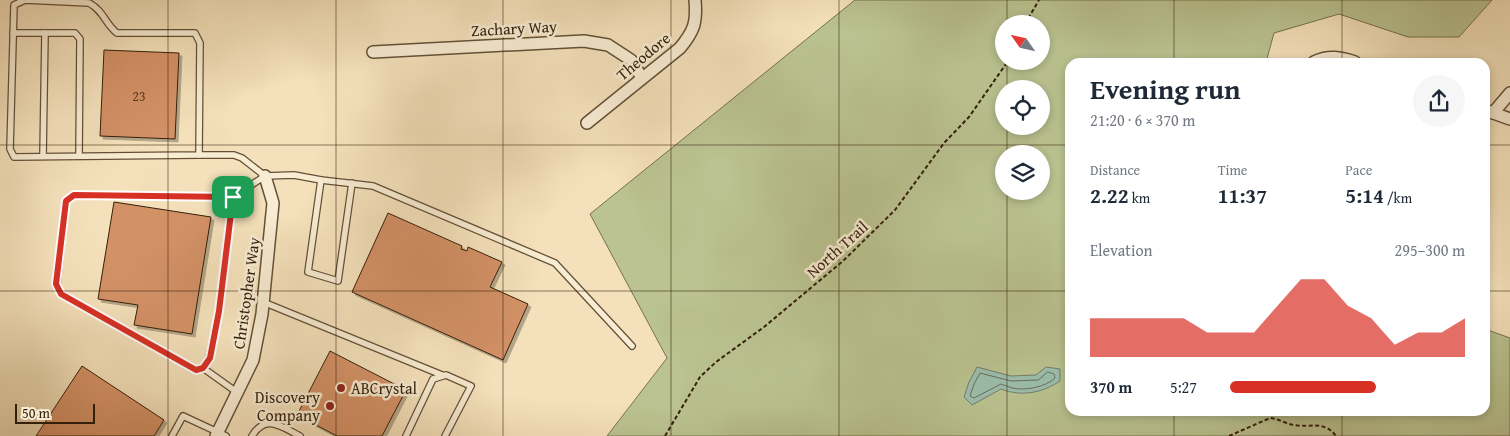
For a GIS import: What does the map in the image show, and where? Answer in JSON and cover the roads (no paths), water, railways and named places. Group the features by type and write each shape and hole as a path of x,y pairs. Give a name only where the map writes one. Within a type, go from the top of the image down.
{"street":[{"name":"Theodore","path":"587,123 680,48 692,33 696,13 695,0"},
{"name":"Zachary Way","path":"373,52 584,41 608,45 630,60 642,78"},
{"path":"1326,58 1340,58"},
{"path":"1490,111 1510,93"},
{"path":"1490,112 1510,119"},
{"name":"Christopher Way","path":"220,435 253,360 263,302 273,203 265,176"}],"lane":[{"path":"199,155 200,43 195,33 117,33 112,29 98,8 89,3 25,0 14,5 10,149 14,156 199,155 234,154 265,176"},
{"path":"13,33 75,33 80,39 79,156"},
{"path":"43,156 45,33"},
{"path":"233,197 219,311 210,358 203,368 196,370 61,294 56,284 66,201 74,195 233,197 265,176 294,175 373,186 556,263 632,346"},
{"path":"322,180 308,272 338,281 352,183"},
{"path":"263,302 471,386 446,436"},
{"path":"203,368 238,393"},
{"path":"406,436 434,379 442,375"},
{"path":"172,436 183,416 220,435"},
{"path":"252,436 261,425 266,423 278,425 300,436"}],"water":[{"path":"977,367 1011,376 1036,375 1046,367 1060,369 1060,381 1039,391 1016,393 1001,389 972,405 964,397"}],"place":[{"name":"ABCrystal","path":"341,388"},
{"name":"Discovery Company","path":"330,406"}]}
